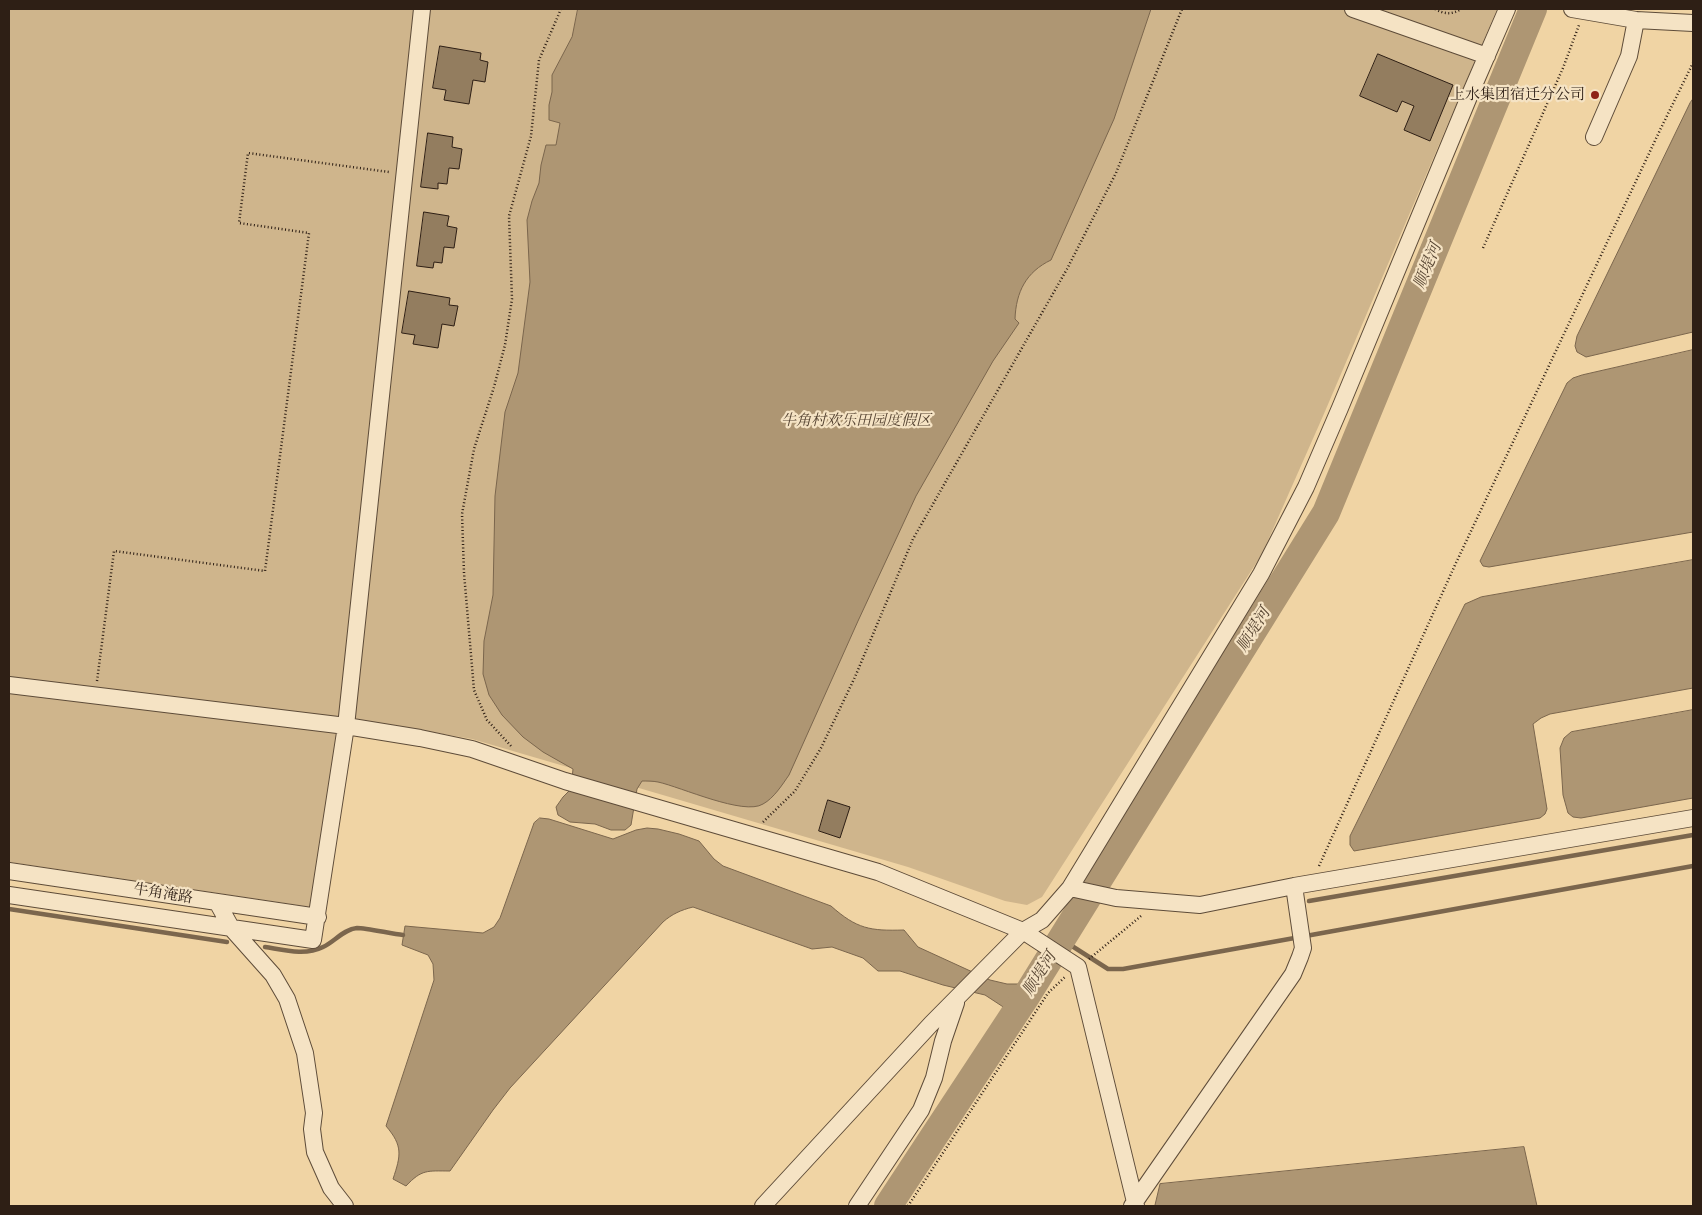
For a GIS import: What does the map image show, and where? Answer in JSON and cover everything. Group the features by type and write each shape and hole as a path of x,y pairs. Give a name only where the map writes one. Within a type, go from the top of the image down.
{"street":[{"path":"318,917 346,726 422,9"},
{"path":"1353,9 1487,56"},
{"path":"764,1206 957,998 1029,935 1070,888 1262,574 1297,504 1340,408 1507,9"},
{"path":"1578,10 1636,20 1693,23"},
{"path":"1594,137 1629,56 1636,20"},
{"path":"9,684 346,726 420,738 472,750 565,781 878,872 1029,935 1078,967 1134,1205"},
{"path":"1070,888 1116,898 1200,904 1311,883 1693,818"},
{"name":"牛角淹路","path":"9,871 318,917 314,940 9,895"},
{"path":"1134,1205 1293,974 1300,957 1302,940 1294,886"},
{"path":"216,902 232,929 273,975 287,999 305,1053 314,1113 312,1129 316,1152 331,1188 345,1206"},
{"path":"857,1206 921,1110 934,1078 943,1041 957,998"}],"path":[{"path":"514,749 487,720 474,690 464,573 462,514 474,449 506,345 512,299 509,216 531,136 539,60 561,9"},
{"path":"748,834 795,792 821,748 855,677 913,539 1063,277 1116,173 1182,9"},
{"path":"1435,9 1450,14 1461,9"},
{"path":"1484,248 1563,68 1570,47 1578,10"},
{"path":"1311,883 1468,538 1693,63"},
{"path":"95,695 114,551 265,572 309,233 239,223 248,153 404,174"},
{"path":"1096,954 1135,922 1156,901"},
{"path":"908,1206 1048,993 1056,984 1078,967"}],"green space":[{"name":"牛角村欢乐田园度假区","path":"9,9 1497,9 1262,554 1042,897 1027,905 1005,901 908,867 472,739 339,716 311,907 9,862"}],"shaded area":[{"path":"578,9 1151,9 1114,119 1051,260 1035,270 1024,284 1016,309 1015,319 1019,323 993,361 916,496 789,775 771,798 763,804 754,807 727,804 658,782 642,781 637,789 631,825 625,830 611,830 595,824 570,822 558,815 556,807 571,789 573,769 543,752 523,737 502,715 489,695 483,674 484,641 493,595 495,496 505,412 518,373 530,282 527,220 539,183 546,145 556,145 560,123 549,120 552,75 572,37"},
{"path":"1693,99 1693,332 1586,357 1577,352 1575,346 1577,336"},
{"path":"1693,350 1693,532 1489,567 1483,566 1480,561 1567,383 1573,378 1582,375"},
{"path":"1693,560 1693,688 1550,714 1533,724 1547,809 1540,818 1354,851 1350,845 1350,836 1465,604 1481,597"},
{"path":"1693,710 1693,798 1581,818 1573,817 1568,813 1563,795 1560,748 1564,738 1571,732"},
{"path":"540,818 549,819 613,839 647,828 679,834 699,841 714,859 723,866 831,906 849,920 864,927 882,930 904,930 918,947 990,980 1007,984 1033,984 1014,1014 985,995 943,985 900,971 878,971 863,958 832,947 812,949 693,907 685,909 663,922 510,1088 450,1171 425,1172 416,1176 406,1186 393,1179 398,1163 399,1151 392,1133 386,1126 434,980 433,964 428,955 402,945 405,926 483,933 494,927 500,918 534,823"},
{"path":"1524,1147 1537,1206 1155,1206 1160,1184"}],"building":[{"path":"440,46 481,53 480,60 488,62 485,82 473,80 469,104 444,100 446,90 433,88"},
{"path":"1378,54 1453,85 1430,141 1404,130 1414,106 1402,101 1397,112 1360,96"},
{"path":"428,133 453,137 452,147 462,149 459,169 449,168 447,184 438,183 438,189 421,187"},
{"path":"424,212 449,216 447,226 457,228 454,248 444,247 442,263 434,262 433,268 417,266"},
{"path":"409,291 450,298 449,305 458,306 454,326 442,324 438,348 413,344 415,335 402,333"},
{"path":"828,800 850,807 840,838 819,831"}],"waterway":[{"name":"顺堤河","path":"888,1206 1025,998 1326,513 1533,9"},
{"path":"1309,901 1693,835"},
{"path":"1061,939 1108,969 1123,969 1693,866"},
{"path":"9,909 227,942"},
{"path":"265,947 294,952 316,950 327,945 343,933 357,928 403,935"}],"place":[{"name":"上水集团宿迁分公司","path":"1595,95"}]}
